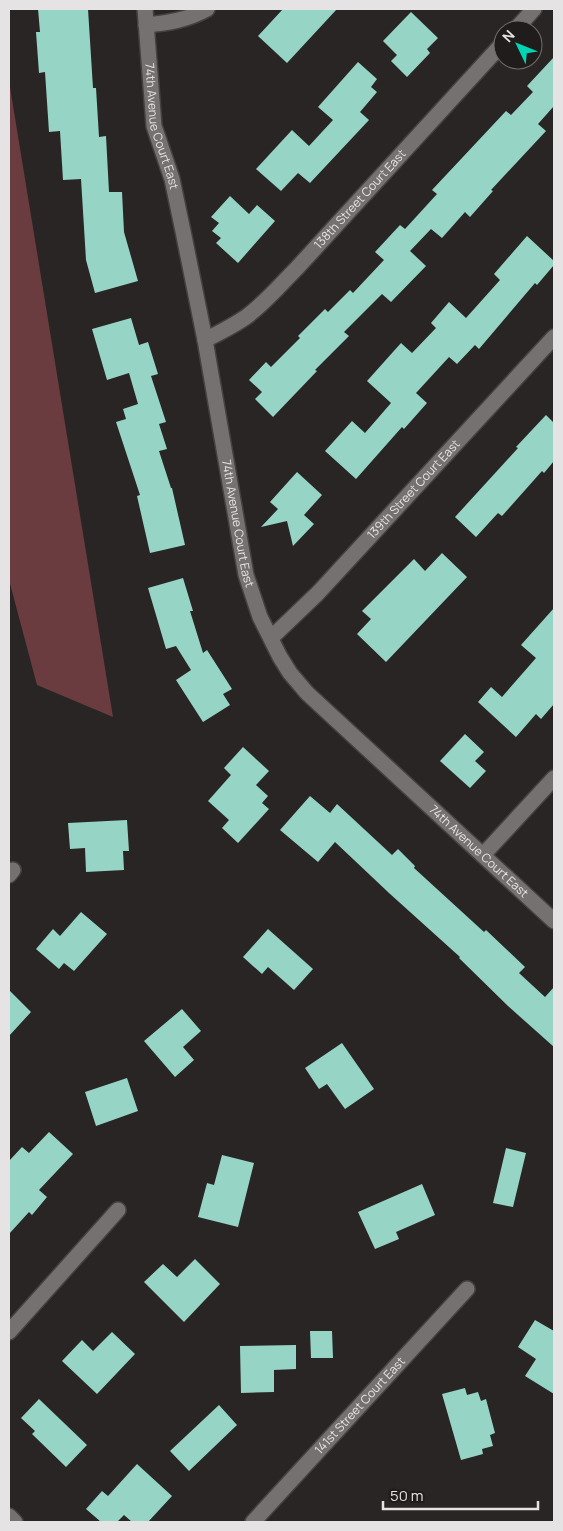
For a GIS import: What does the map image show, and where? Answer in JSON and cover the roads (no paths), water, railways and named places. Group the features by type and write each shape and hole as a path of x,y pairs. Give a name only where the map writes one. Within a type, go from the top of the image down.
{"street":[{"name":"74th Avenue Court East","path":"144,9 154,126 172,179 205,340 246,575 260,617 280,657 290,673 307,693 554,921"},
{"path":"146,26 180,21 195,16 207,9"},
{"path":"524,20 534,9"},
{"name":"138th Street Court East","path":"205,340 227,329 263,303 304,261 493,54"},
{"name":"139th Street Court East","path":"272,638 318,593 554,337"},
{"path":"483,855 554,778"},
{"path":"9,1332 118,1210"},
{"name":"141st Street Court East","path":"253,1522 467,1289"},
{"path":"9,1516 15,1522"}]}
